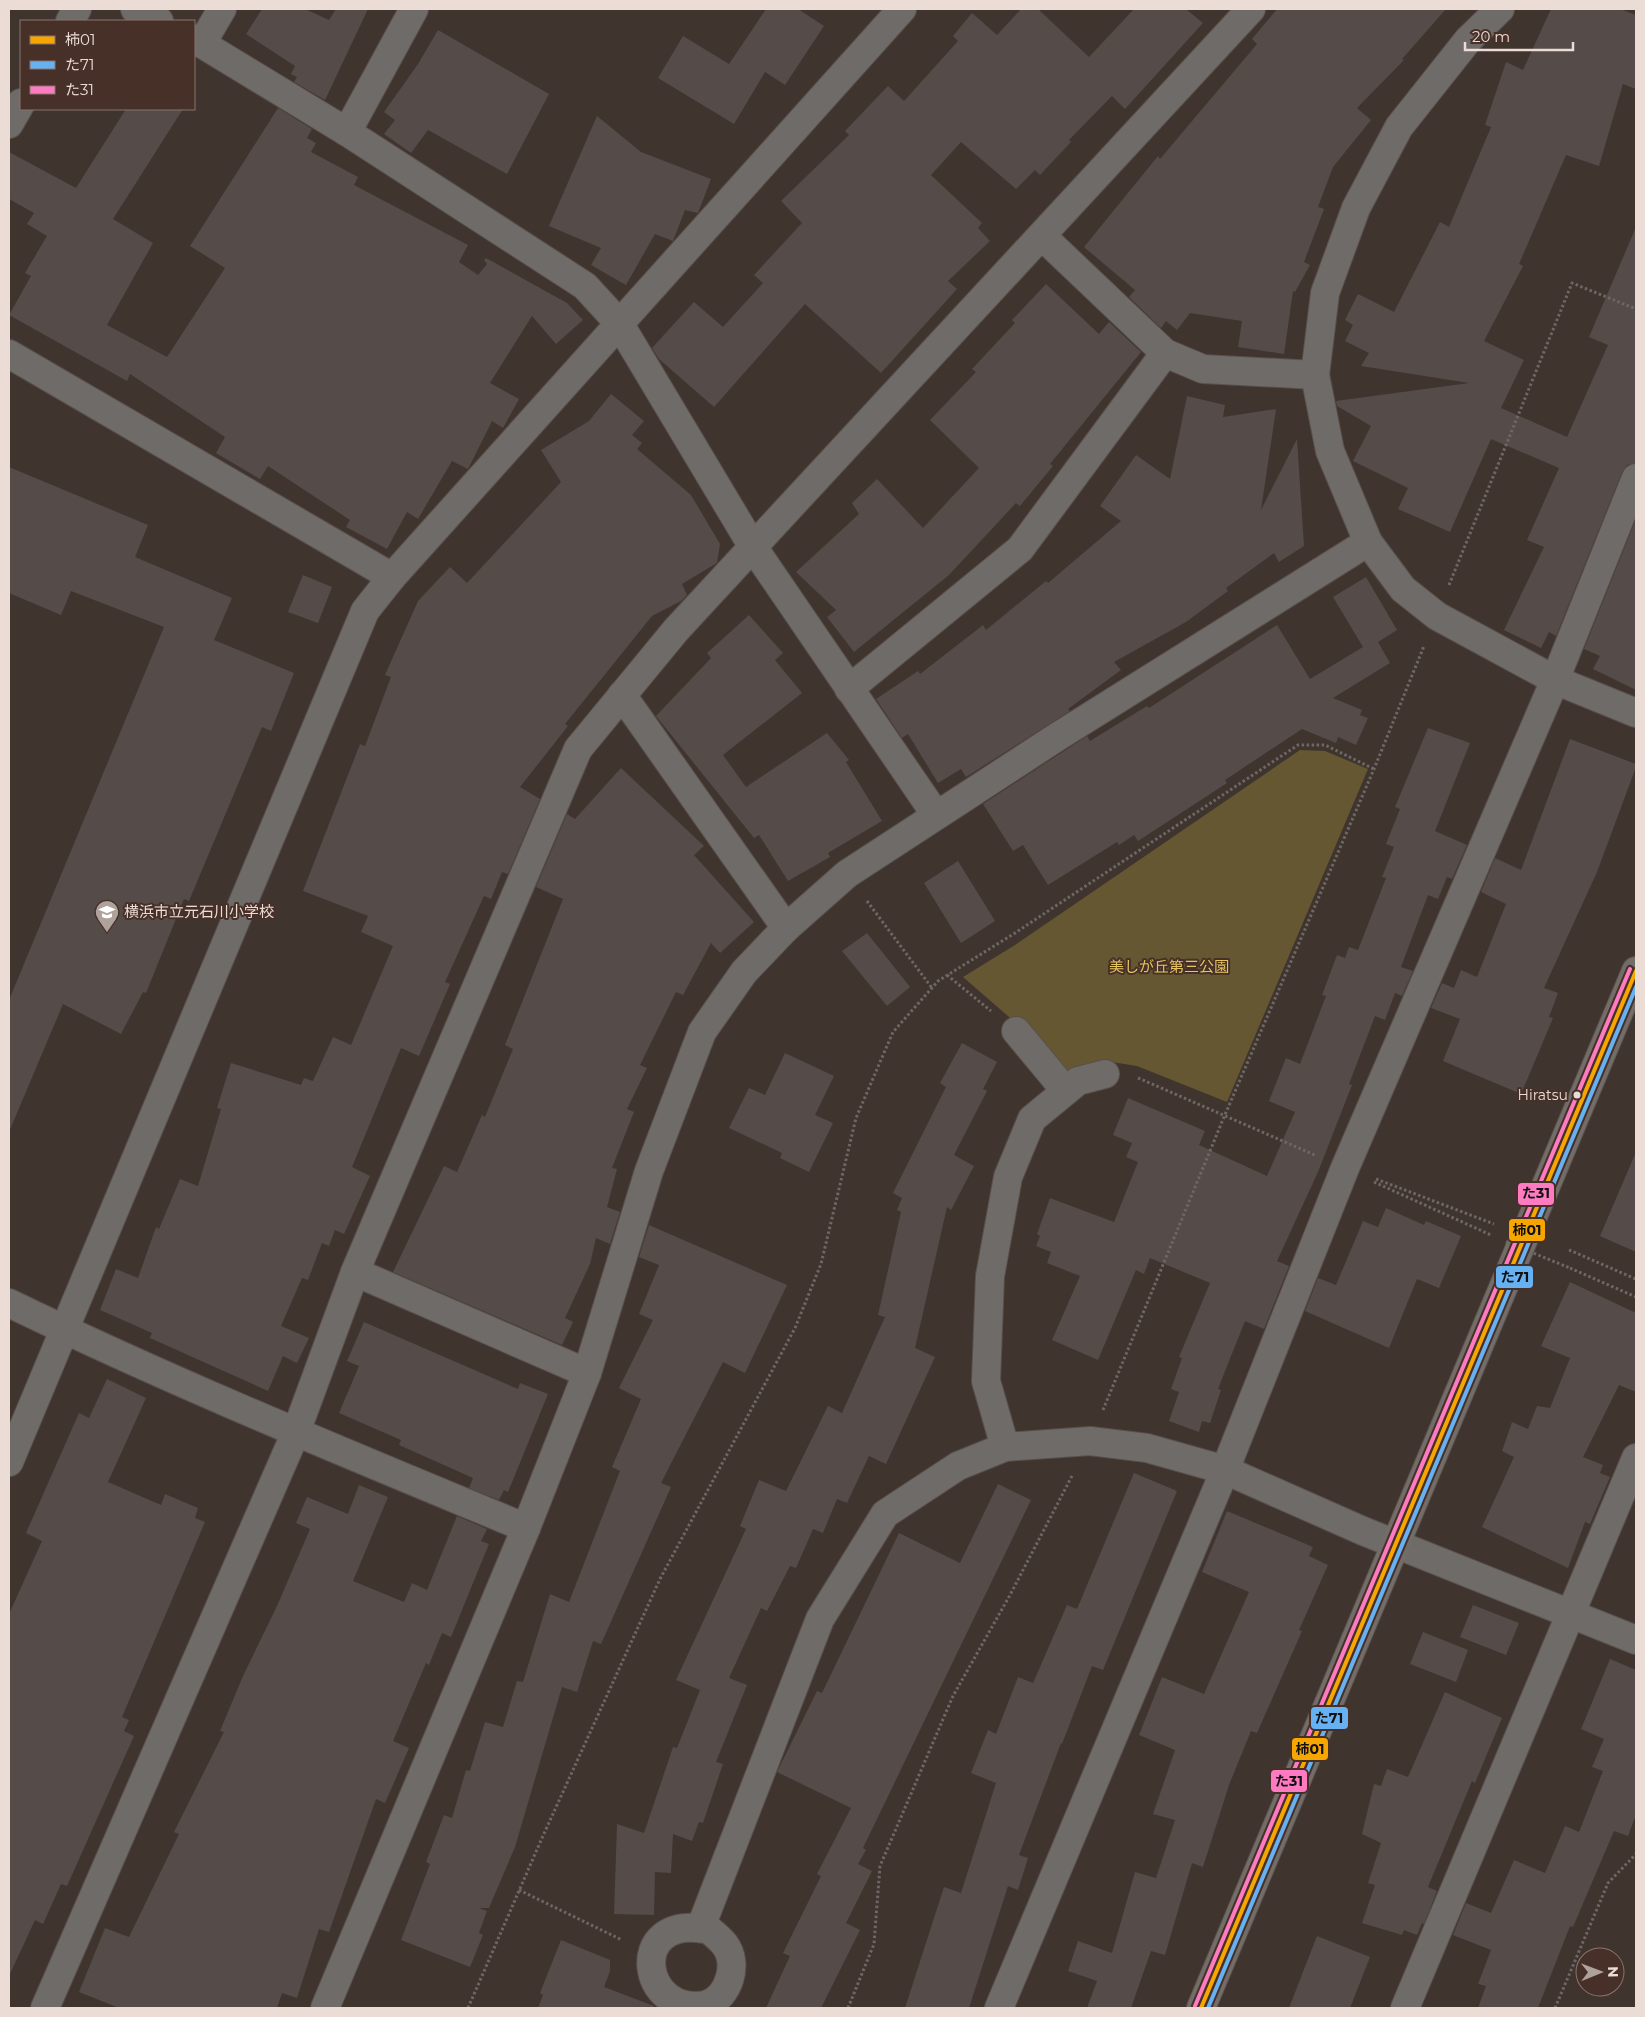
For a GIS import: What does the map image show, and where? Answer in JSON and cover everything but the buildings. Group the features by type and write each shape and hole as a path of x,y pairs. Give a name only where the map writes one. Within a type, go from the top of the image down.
{"street":[{"path":"71,20 77,9"},
{"path":"135,9 157,20"},
{"path":"222,9 198,41 347,132 586,286 619,323 753,547 936,815"},
{"path":"347,132 414,9"},
{"path":"9,1462 364,612 619,323 902,9"},
{"path":"45,2008 296,1432 355,1272 578,749 676,630 1043,237 1251,9"},
{"path":"1500,9 1468,40 1399,127 1356,208 1325,294 1315,375 1330,451 1368,542 1403,588 1436,616 1555,680 1636,713"},
{"path":"9,124 20,105"},
{"path":"1043,237 1165,353 1203,370 1315,375"},
{"path":"850,689 1020,549 1165,353"},
{"path":"9,354 392,578"},
{"path":"999,2008 1225,1470 1345,1168 1555,680 1636,478"},
{"path":"325,2008 526,1528 587,1373 648,1171 702,1032 744,972 786,928 847,874 936,815 1368,542"},
{"path":"622,695 786,928"},
{"path":"1201,2008 1636,972"},
{"path":"1016,1031 1065,1090"},
{"path":"1005,1447 986,1380 990,1276 1008,1177 1032,1119 1078,1081 1105,1074"},
{"path":"355,1272 587,1373"},
{"path":"9,1303 65,1330 296,1432 526,1528"},
{"path":"702,1924 725,1945 731,1965 728,1986 720,1997 708,2005 694,2008 680,2007 667,2001 658,1991 652,1980 650,1968 652,1955 658,1944 667,1934 678,1928 691,1926 704,1929 702,1924 820,1619 885,1514 958,1466 1005,1447 1090,1441 1147,1448 1225,1470 1363,1531 1636,1640"},
{"path":"1405,2008 1636,1458"}],"path":[{"path":"848,2008 874,1944 880,1866 953,1696 1010,1595 1090,1441 1224,1117 1374,769 1572,283 1636,308"},
{"path":"468,2008 660,1579 795,1328 821,1264 856,1118 893,1032 932,988 947,976 1015,934 1298,745 1324,745 1374,769"},
{"path":"847,874 932,988"},
{"path":"947,976 1016,1031"},
{"path":"1105,1074 1135,1077 1318,1156"},
{"path":"1372,1178 1496,1224"},
{"path":"1381,1187 1636,1296"},
{"path":"1569,1250 1636,1279"},
{"path":"1555,2008 1608,1883 1636,1854"},
{"path":"520,1890 652,1955"}],"green space":[{"name":"美しが丘第三公園","path":"1300,750 1325,751 1368,769 1227,1102 1137,1066 1105,1061 1066,1074 1024,1030 963,977 1015,945"}],"transit line":[{"name":"た31","path":"1195,2006 1630,969"},
{"name":"柿01","path":"1201,2008 1636,971"},
{"name":"た71","path":"1208,2008 1636,987"}],"place":[{"name":"横浜市立元石川小学校","path":"107,933"},
{"name":"Hiratsu","path":"1577,1095"}]}
